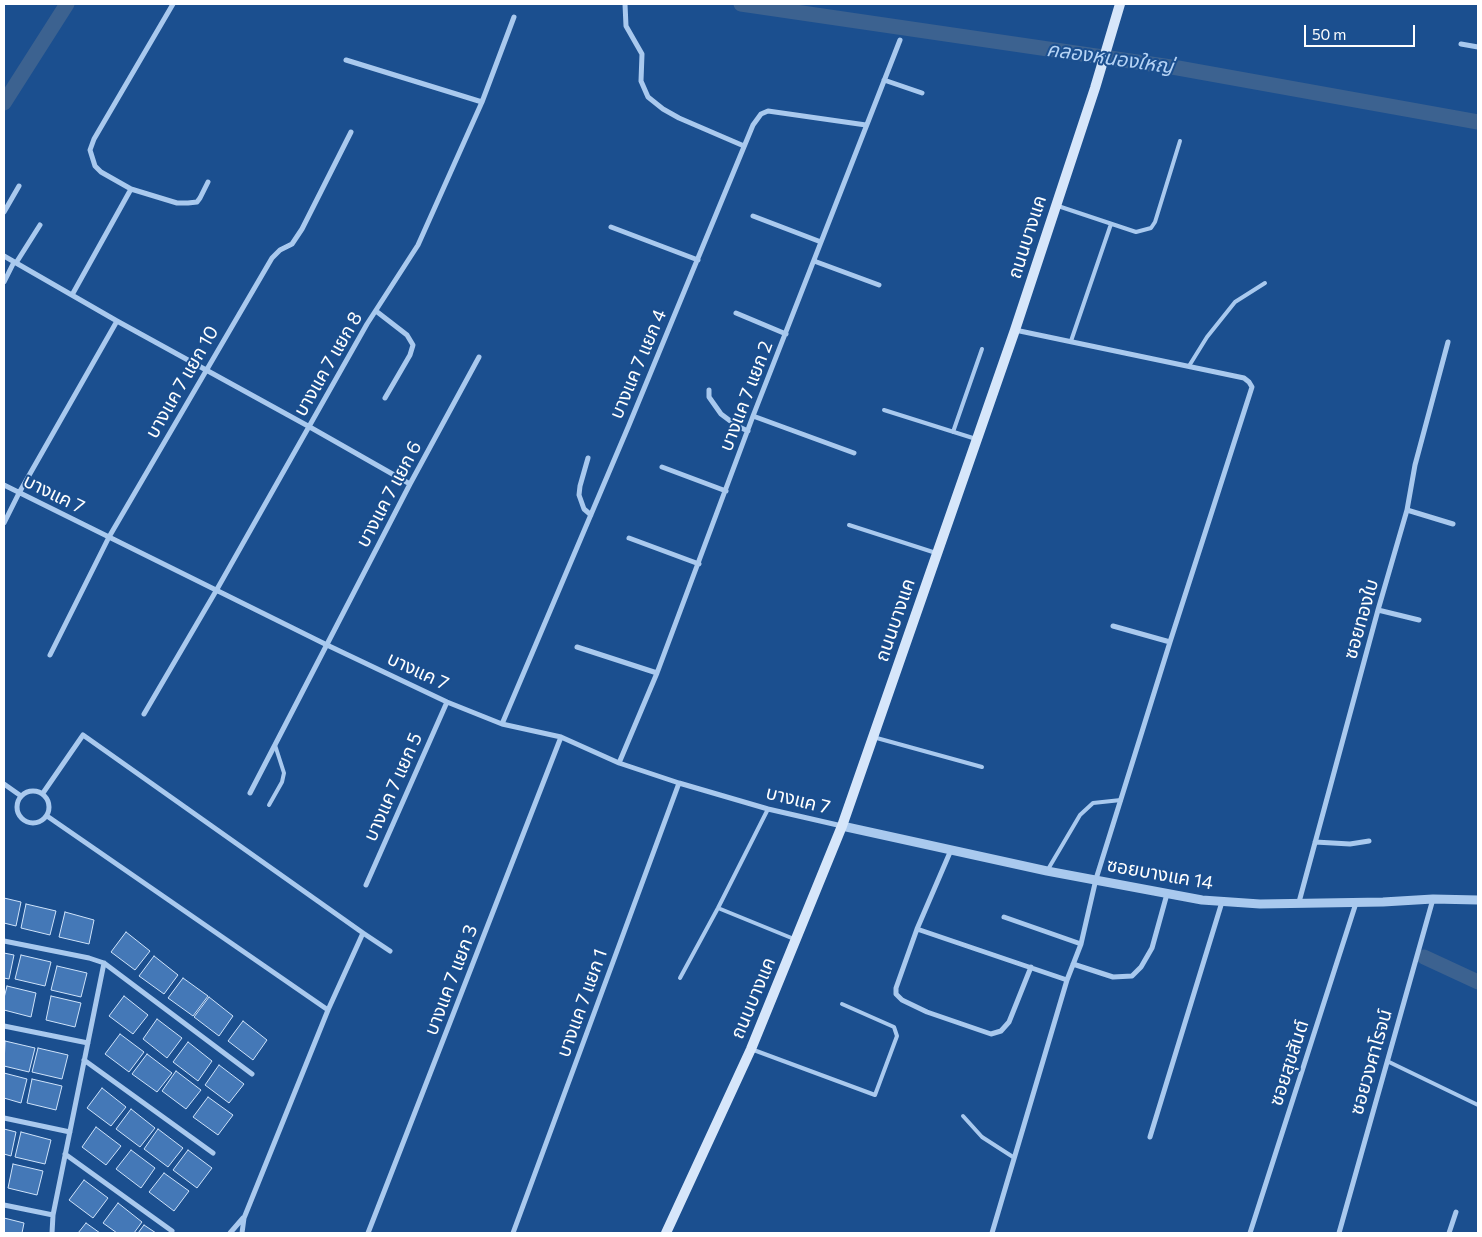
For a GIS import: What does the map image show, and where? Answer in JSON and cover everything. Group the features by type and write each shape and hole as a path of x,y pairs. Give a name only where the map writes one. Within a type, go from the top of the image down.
{"main road":[{"name":"ถนนบางแค","path":"666,1233 751,1049 842,826 1014,330 1112,34 1120,4"}],"street":[{"path":"173,4 94,139 90,150 95,166 101,172 131,189 177,203 194,203 200,198 208,182"},
{"path":"625,4 626,26 642,54 642,81 648,96 663,109 679,118 744,146"},
{"name":"บางแค 7 แยก 8","path":"144,714 216,591 308,426 376,311 418,245 482,102 514,17"},
{"name":"บางแค 7 แยก 2","path":"619,763 657,673 753,416 900,40"},
{"path":"1461,44 1478,46"},
{"path":"346,60 482,102"},
{"path":"884,80 922,93"},
{"name":"บางแค 7 แยก 4","path":"502,724 756,121 761,114 768,111 866,125"},
{"name":"บางแค 7 แยก 10","path":"50,655 109,537 272,258 280,250 292,244 302,229 351,132"},
{"path":"4,212 19,186"},
{"path":"72,295 131,189"},
{"path":"753,216 821,242"},
{"path":"4,282 40,225"},
{"path":"611,227 698,260"},
{"path":"4,256 410,484"},
{"path":"814,261 879,285"},
{"path":"376,311 407,336 413,345 410,354 385,398"},
{"path":"736,313 786,334"},
{"path":"4,523 19,493 117,321"},
{"path":"992,1233 1067,980 1081,944 1096,879 1252,388 1244,378 1014,330"},
{"name":"ซอยทองใบ","path":"1299,902 1407,510 1415,465 1448,342"},
{"name":"บางแค 7 แยก 6","path":"250,793 410,484 479,357"},
{"path":"709,390 709,397 721,414 737,426 748,430"},
{"path":"753,416 854,453"},
{"path":"588,458 579,495 584,509 591,515"},
{"path":"662,467 726,491"},
{"name":"บางแค 7","path":"4,485 216,591 447,702 502,724 561,737 619,763 768,809 842,826"},
{"path":"1407,510 1453,524"},
{"path":"629,538 699,564"},
{"path":"1378,610 1418,620"},
{"path":"1113,626 1170,642"},
{"path":"577,647 657,673"},
{"name":"บางแค 7 แยก 5","path":"366,885 447,702"},
{"path":"43,794 84,736 390,951"},
{"name":"บางแค 7 แยก 3","path":"368,1233 561,737"},
{"name":"บางแค 7 แยก 1","path":"513,1233 680,782"},
{"path":"4,784 21,796"},
{"path":"33,790 43,794 49,801 47,816 39,823 28,823 24,820 17,812 18,801 21,796 33,790"},
{"path":"47,816 328,1010"},
{"name":"ซอยบางแค 14","path":"842,826 1047,871 1166,894 1222,902 1260,904 1299,902 1356,903 1433,899 1478,900"},
{"path":"1315,842 1350,844 1369,841"},
{"path":"951,850 918,929 896,988 896,994 902,1000 927,1012 991,1034 1001,1031 1009,1022 1031,967"},
{"path":"1073,964 1113,977 1132,976 1141,967 1152,948 1166,894"},
{"name":"ซอยวงศาโรจน์","path":"1338,1233 1433,899"},
{"path":"1150,1137 1222,902"},
{"name":"ซอยสุขสันต์","path":"1250,1233 1356,903"},
{"path":"1004,917 1081,944"},
{"path":"918,929 1067,980"},
{"path":"242,1233 244,1218 328,1010 362,933"},
{"path":"4,940 89,958 104,963 252,1074"},
{"path":"52,1233 53,1216 104,963"},
{"path":"4,1026 88,1043"},
{"path":"84,1060 213,1153"},
{"path":"4,1118 70,1132"},
{"path":"65,1154 172,1231"},
{"path":"4,1205 53,1216"},
{"path":"1449,1233 1456,1212"},
{"path":"230,1233 244,1218"}],"lane":[{"path":"1056,205 1136,232 1151,228 1155,222 1180,141"},
{"path":"1071,341 1111,224"},
{"path":"1189,366 1207,337 1235,302 1265,283"},
{"path":"953,432 982,349"},
{"path":"884,410 976,439"},
{"path":"849,525 936,553"},
{"path":"873,737 982,768"},
{"path":"269,804 282,782 284,773 275,745"},
{"path":"1047,871 1080,815 1093,804 1121,800"},
{"path":"680,978 768,809"},
{"path":"718,908 796,940"},
{"path":"751,1049 876,1095 897,1036 894,1026 842,1004"},
{"path":"1387,1061 1478,1105"},
{"path":"963,1116 982,1136 1013,1157"}],"building":[{"path":"4,898 21,902 16,926 4,923"},
{"path":"26,904 56,911 50,935 21,928"},
{"path":"65,912 94,920 89,944 59,937"},
{"path":"126,932 150,951 135,970 111,952"},
{"path":"4,953 14,955 9,979 4,978"},
{"path":"21,955 51,962 45,986 15,979"},
{"path":"154,956 178,975 164,994 139,976"},
{"path":"57,966 87,973 81,997 51,990"},
{"path":"183,978 208,996 193,1016 168,998"},
{"path":"7,986 36,993 31,1017 4,1010"},
{"path":"51,996 81,1003 75,1027 46,1020"},
{"path":"124,996 148,1015 133,1034 109,1016"},
{"path":"209,997 233,1016 219,1036 194,1017"},
{"path":"157,1019 182,1038 167,1058 143,1039"},
{"path":"243,1021 267,1040 253,1060 228,1041"},
{"path":"120,1034 144,1052 129,1072 105,1054"},
{"path":"5,1041 35,1048 29,1072 4,1066"},
{"path":"188,1042 212,1061 198,1081 173,1062"},
{"path":"38,1048 68,1055 62,1079 32,1072"},
{"path":"147,1054 172,1073 157,1092 132,1074"},
{"path":"219,1065 244,1084 229,1103 205,1085"},
{"path":"176,1071 201,1090 186,1109 162,1091"},
{"path":"4,1073 27,1079 21,1103 4,1098"},
{"path":"32,1079 62,1086 56,1110 27,1103"},
{"path":"102,1088 126,1107 111,1126 87,1108"},
{"path":"208,1097 233,1115 218,1135 193,1117"},
{"path":"131,1109 155,1128 140,1147 116,1129"},
{"path":"96,1127 121,1146 106,1165 82,1147"},
{"path":"4,1129 16,1132 11,1156 4,1154"},
{"path":"158,1129 183,1148 168,1167 144,1149"},
{"path":"21,1132 51,1140 45,1164 15,1157"},
{"path":"131,1150 155,1168 141,1188 116,1169"},
{"path":"188,1150 212,1168 197,1188 173,1170"},
{"path":"13,1164 43,1171 37,1195 8,1188"},
{"path":"164,1173 189,1191 174,1211 149,1192"},
{"path":"84,1180 108,1198 93,1218 69,1200"},
{"path":"118,1203 142,1222 134,1233 117,1233 103,1223"},
{"path":"4,1218 24,1223 22,1233 4,1233"},
{"path":"86,1223 100,1233 78,1233"},
{"path":"144,1225 156,1233 138,1233"}],"waterway":[{"path":"4,103 67,4"},
{"name":"คลองหนองใหญ่","path":"741,4 1178,68 1478,122"},
{"path":"1424,957 1478,982"}]}
